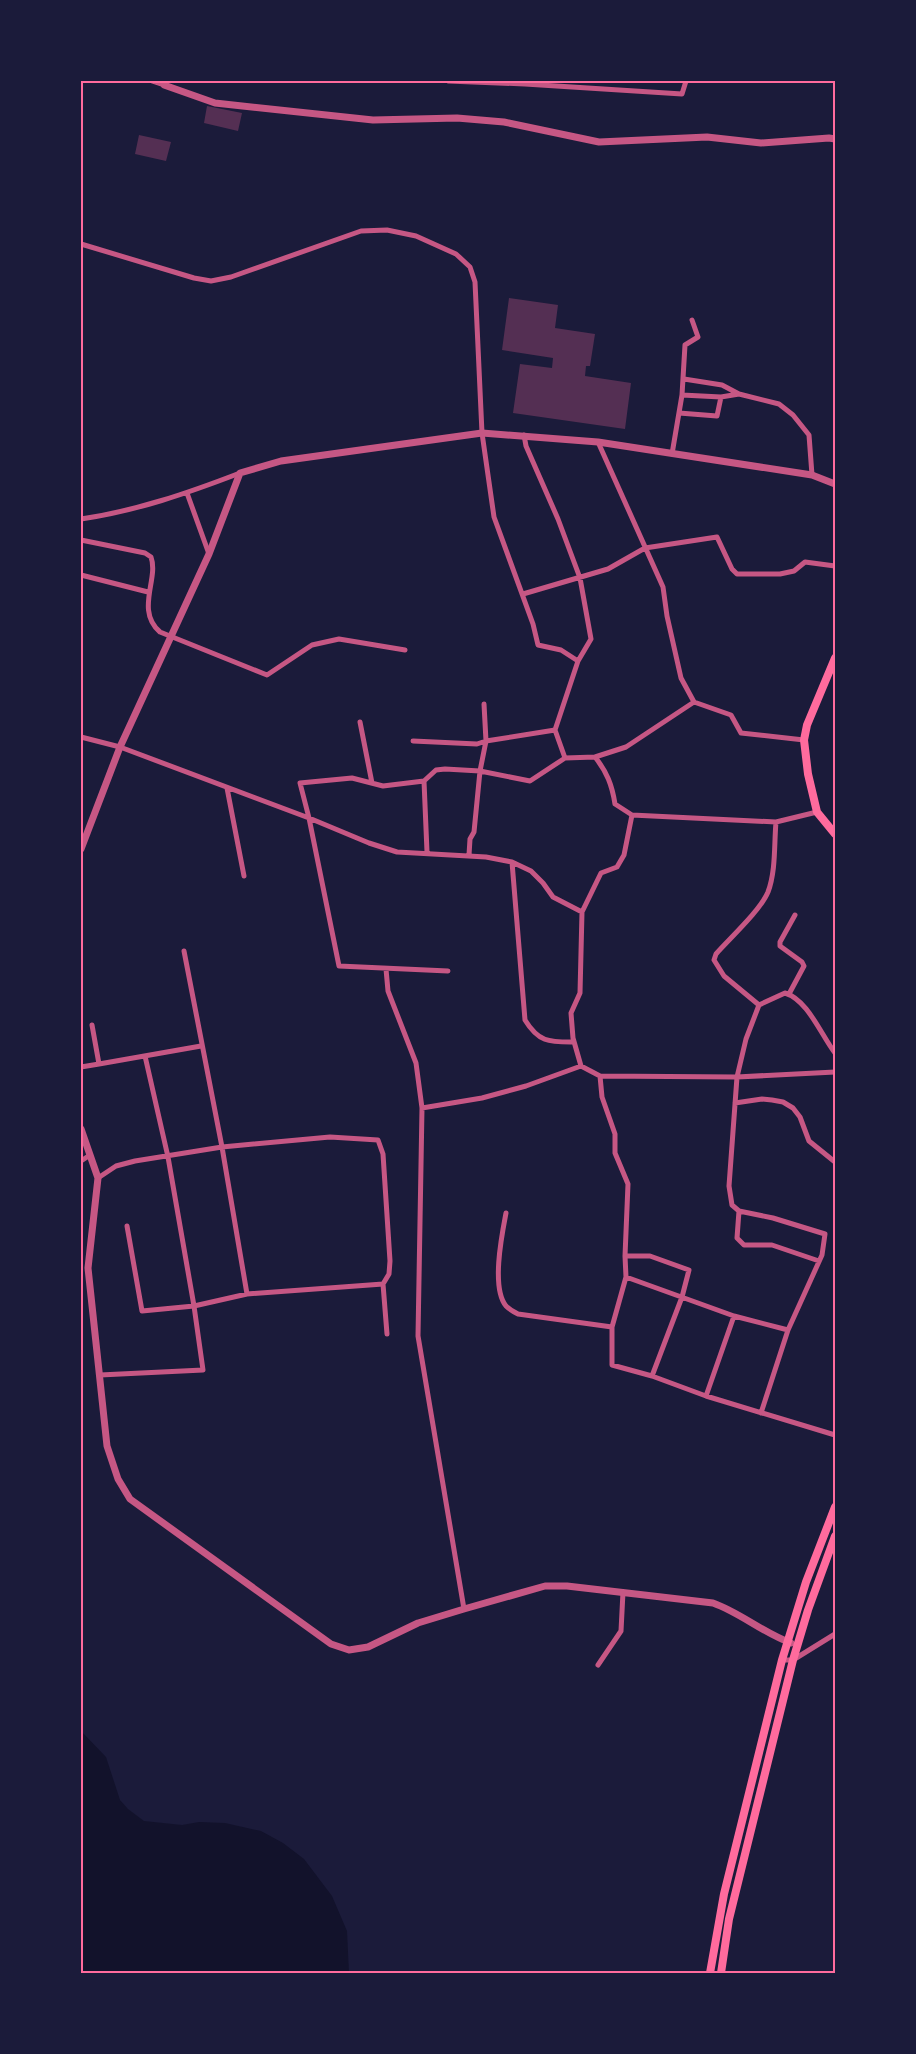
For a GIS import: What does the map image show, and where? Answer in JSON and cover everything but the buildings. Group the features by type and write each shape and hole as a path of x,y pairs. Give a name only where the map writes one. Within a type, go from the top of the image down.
{"main road":[{"path":"835,658 807,725 804,740 808,774 818,812 835,834"},
{"path":"710,1973 717,1926 787,1641 806,1582 835,1507"},
{"path":"721,1973 729,1919 793,1660 835,1536"}],"street":[{"path":"152,81 163,83 215,104 373,120 457,118 504,122 598,142 707,137 761,143 835,139"},
{"path":"448,81 682,94 686,81"},
{"path":"81,244 194,278 211,280 231,277 361,231 387,230 416,236 456,254 470,267 475,282 482,433 494,517 523,594 538,645 561,650 578,661"},
{"path":"672,454 684,379 685,345 699,337 692,320"},
{"path":"684,379 722,385 739,394 779,404 793,415 808,435 812,475"},
{"path":"682,395 721,397 739,394"},
{"path":"679,413 717,416 721,397"},
{"path":"81,519 116,514 188,493 240,473 281,461 482,433 598,442 812,475 835,484"},
{"path":"524,435 526,446 558,519 580,578 591,639 578,661 555,730 565,758"},
{"path":"598,442 663,587 681,678 694,702 731,715 741,733 804,740"},
{"path":"81,849 120,747 209,554 240,473"},
{"path":"188,493 209,554"},
{"path":"523,594 608,569 645,548 717,537 732,569 737,574 794,571 805,562 835,566"},
{"path":"81,540 145,553 151,557 153,563 148,592 152,626 160,632 267,675 312,645 339,639 405,650"},
{"path":"81,575 148,592"},
{"path":"448,971 339,966 300,783 352,778 383,786 424,781 436,770 480,771 530,781 565,758 596,757 626,747 694,702"},
{"path":"469,855 486,741 484,704"},
{"path":"360,722 372,783"},
{"path":"413,741 477,744 555,730"},
{"path":"81,737 120,747 397,852 469,855 512,862 531,871 553,897 582,912"},
{"path":"596,757 612,783 615,804 632,815 776,822 818,812"},
{"path":"424,781 427,852"},
{"path":"227,788 244,876"},
{"path":"580,1066 574,1042 571,1013 580,993 582,912 601,873 617,867 624,855 632,815"},
{"path":"759,1005 724,975 714,960 716,954 766,895 771,881 776,822"},
{"path":"512,862 525,1020 533,1033 543,1039 552,1042 574,1042"},
{"path":"789,994 804,966 780,946 780,942 795,915"},
{"path":"184,951 222,1147 247,1294"},
{"path":"386,969 388,991 416,1063 422,1108 418,1336 464,1609"},
{"path":"761,1413 788,1330 822,1255 825,1234 773,1218 739,1211 732,1205 729,1186 737,1077 746,1039 759,1005 785,993 789,994 816,1022 835,1053"},
{"path":"92,1025 99,1064"},
{"path":"81,1067 201,1046"},
{"path":"100,1375 203,1370 168,1157 145,1056"},
{"path":"422,1108 482,1098 526,1086 580,1066 600,1076 737,1077 835,1072"},
{"path":"600,1076 602,1097 615,1134 615,1153 628,1184 626,1277 612,1327 612,1365 835,1435"},
{"path":"735,1103 762,1099 783,1102 793,1108 800,1117 809,1142 835,1162"},
{"path":"81,1129 98,1178 88,1268 107,1446 118,1479 130,1499 331,1644 349,1650 368,1647 418,1623 545,1586 567,1586 713,1604 736,1612 769,1633 797,1645"},
{"path":"98,1178 116,1166 222,1147 330,1137 378,1140 383,1154 390,1261 389,1274 383,1284 387,1334"},
{"path":"81,1161 90,1155"},
{"path":"739,1211 737,1238 744,1245 772,1245 819,1261"},
{"path":"506,1213 499,1248 500,1288 506,1305 518,1314 612,1327"},
{"path":"127,1226 142,1311 194,1306 247,1294 383,1284"},
{"path":"625,1256 650,1256 689,1270 682,1297 652,1376"},
{"path":"626,1277 734,1316 788,1330"},
{"path":"706,1396 734,1316"},
{"path":"598,1665 621,1631 623,1592"},
{"path":"782,1660 793,1660 835,1634"}],"shaded area":[{"path":"81,1731 106,1757 120,1800 144,1821 182,1825 199,1822 225,1823 261,1831 283,1843 304,1859 332,1896 347,1931 349,1973 81,1973"}]}
